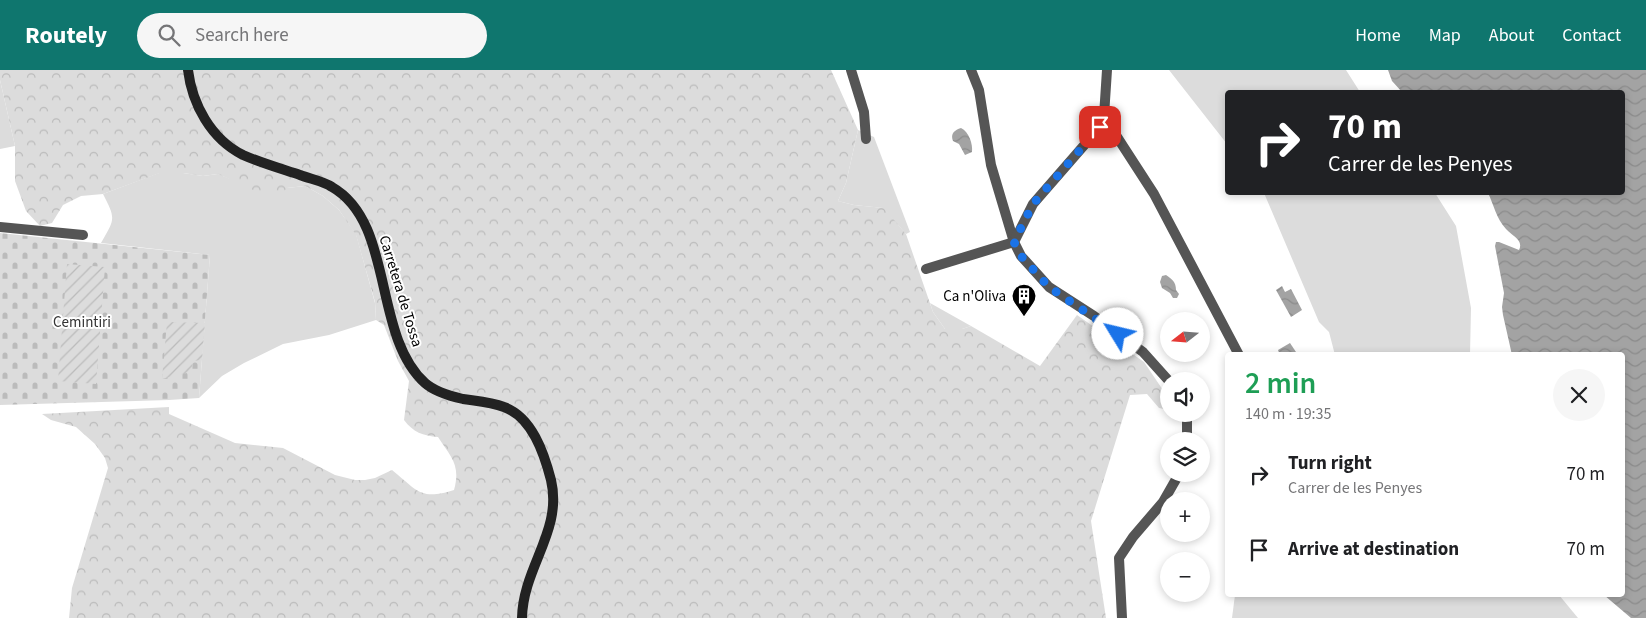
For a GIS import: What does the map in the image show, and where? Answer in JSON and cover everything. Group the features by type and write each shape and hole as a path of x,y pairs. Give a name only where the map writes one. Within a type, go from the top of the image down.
{"main road":[{"name":"Carretera de Tossa","path":"188,70 196,103 210,127 224,142 244,155 332,186 348,199 360,214 372,242 401,351 413,371 426,385 454,397 503,406 517,414 528,425 540,448 551,481 553,504 548,532 529,577 523,598 522,618"}],"street":[{"path":"851,70 864,112 866,140"},
{"path":"971,70 979,90 991,165 1014,242 1021,256 1049,287 1094,316 1143,352 1161,372"},
{"path":"1107,70 1104,116 1099,121 1118,136 1154,194 1237,352"},
{"path":"926,269 1014,242 1033,204 1105,127"},
{"path":"0,227 83,235"},
{"path":"1122,618 1119,558 1133,537 1163,502 1174,482"}],"green space":[{"path":"0,70 831,70 858,130 846,183 838,201 854,205 884,208 906,234 933,312 945,329 962,329 971,326 1040,366 1077,315 1144,362 1160,386 1160,408 1147,394 1130,395 1091,521 1106,618 69,618 72,588 108,468 105,458 95,444 76,427 51,420 42,414 169,407 169,414 235,443 283,448 335,475 355,480 375,478 392,470 420,492 433,494 454,490 456,474 454,462 438,437 419,433 404,420 409,381 398,361 384,325 376,320 375,302 356,235 339,210 323,196 305,186 287,188 281,195 264,195 218,174 203,176 183,173 160,173 103,194 81,196 63,205 52,223 40,226 26,211 15,181 15,146 0,80"},
{"path":"1169,70 1346,70 1359,90 1225,90 1225,141"},
{"path":"0,80 15,146 0,149"},
{"path":"858,130 874,137 910,232 906,234 883,208 838,201 846,183"},
{"path":"159,173 183,173 203,176 218,174 238,182 287,188 305,186 323,196 339,210 356,234 375,303 376,320 329,335 283,344 222,376 199,398 210,255 101,243 112,219 112,214 103,194"},
{"path":"1265,195 1436,195 1456,226 1471,308 1470,352 1334,352 1329,332 1319,322"},
{"name":"Cemintiri","path":"0,233 210,255 199,398 0,405"},
{"path":"67,264 105,267 96,384 58,381"},
{"path":"930,303 971,326 962,329 945,329 933,312"},
{"path":"167,322 205,323 202,360 193,361 191,372 162,379"},
{"path":"1235,597 1561,597 1578,618 1232,618"}],"water":[{"path":"1388,70 1646,70 1646,618 1631,618 1606,597 1625,597 1625,352 1511,352 1503,315 1504,293 1495,246 1496,242 1499,242 1519,250 1520,243 1500,220 1489,195 1625,195 1625,90 1400,90 1392,81"},
{"path":"961,128 968,135 972,145 972,152 965,155 959,144 953,141 952,138 954,132"},
{"path":"1166,275 1172,279 1176,287 1179,294 1177,298 1173,298 1170,293 1162,288 1160,282 1162,276"},
{"path":"1282,286 1285,292 1291,289 1302,310 1291,317 1276,290"},
{"path":"1290,343 1296,352 1279,352 1278,350"}],"place":[{"name":"Ca n'Oliva","path":"1024,317"}],"route":[{"path":"1100,127 1033,204 1014,242 1021,256 1049,287 1118,334"}]}
